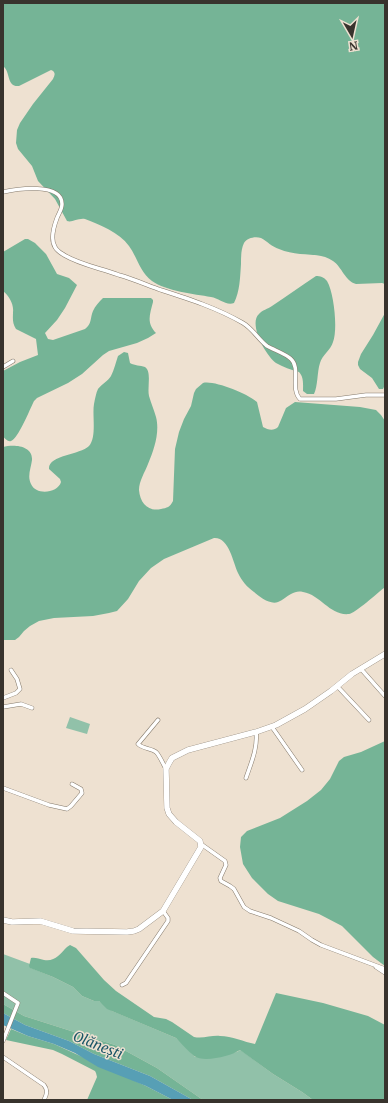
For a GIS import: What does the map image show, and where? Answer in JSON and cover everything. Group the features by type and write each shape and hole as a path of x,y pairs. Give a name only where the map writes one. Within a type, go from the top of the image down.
{"street":[{"path":"3,192 17,189 39,189 57,194 62,199 62,208 54,224 54,242 55,247 66,256 88,266 130,278 209,306 245,324 266,345 291,358 293,361 296,378 297,396 300,399 336,399 366,395 385,395"},
{"path":"3,367 13,360"},
{"path":"385,654 360,669 305,709 272,727 188,750 172,758 166,769 167,808 169,814 201,844 224,861 226,865 220,878 221,881 234,890 244,906 250,911 299,931 321,945 385,969"},
{"path":"360,669 385,696"},
{"path":"3,698 20,690 17,679 11,670"},
{"path":"337,686 369,720"},
{"path":"3,706 21,704 32,708"},
{"path":"158,720 138,744 155,752 166,769"},
{"path":"272,727 302,770"},
{"path":"246,778 256,748 256,732"},
{"path":"3,788 49,805 67,809 82,793 81,790 72,784"},
{"path":"3,920 12,922 40,921 73,931 134,931 163,911 199,850 201,844"},
{"path":"122,984 126,983 168,921 168,918 163,911"},
{"path":"366,962 385,973"},
{"path":"3,993 18,1003 3,1041"},
{"path":"3,1057 47,1088 44,1100"}],"green space":[{"path":"3,3 385,3 385,284 356,284 349,280 336,264 329,259 321,256 284,251 274,247 259,237 254,237 247,240 243,245 239,284 234,303 225,303 214,298 180,292 152,281 144,273 129,246 115,233 103,226 85,219 67,221 55,199 38,181 32,166 18,149 16,143 17,130 20,123 55,75 51,70 19,86 15,86 10,82 7,72 3,66"},
{"path":"25,239 35,243 46,254 57,274 69,278 77,285 57,320 45,333 48,339 53,340 85,329 90,323 95,307 103,298 151,298 153,302 150,322 156,333 137,343 109,351 82,374 68,383 37,398 34,401 17,435 10,441 3,436 3,371 38,355 36,339 16,329 13,320 12,303 3,291 3,252"},
{"path":"316,276 327,281 332,294 335,329 332,345 320,363 314,394 307,394 303,391 301,374 276,363 263,347 257,332 256,319 260,313"},
{"path":"385,313 384,387 383,389 379,389 372,378 360,369 358,362 361,354"},
{"path":"124,352 128,353 130,363 145,367 149,376 149,396 156,417 157,435 152,453 141,480 139,490 143,503 149,508 156,510 167,508 173,501 175,449 179,432 191,406 194,393 203,383 223,386 253,399 257,402 263,427 273,430 278,427 286,408 295,402 360,407 376,410 385,421 385,587 361,607 349,614 336,612 315,597 301,592 292,593 275,603 265,600 245,584 238,573 227,546 219,539 214,538 164,559 151,568 139,581 128,599 117,611 93,616 54,618 39,621 30,626 15,640 3,640 3,447 17,446 29,451 32,460 29,478 31,484 34,488 42,492 56,489 61,482 60,479 49,469 50,464 59,458 85,449 89,446 93,437 94,409 97,391 111,376 118,356"},
{"path":"70,717 90,724 87,734 66,728"},
{"path":"385,741 385,966 373,957 342,926 319,914 278,901 268,894 252,878 243,864 240,847 241,837 247,831 280,818 321,790 330,779 339,761 344,757 361,752"},
{"path":"70,945 76,948 104,980 116,991 154,1017 166,1019 172,1022 194,1037 201,1038 224,1036 255,1044 276,993 323,1003 368,1016 385,1025 385,1100 313,1100 240,1050 217,1058 198,1058 194,1056 176,1038 107,1009 99,1001 94,1001 82,996 73,987 30,968 31,958 44,960 54,959"},
{"path":"3,954 30,964 31,968 73,987 82,996 94,1001 99,1001 112,1011 176,1038 195,1057 237,1052 240,1050 313,1100 203,1100 157,1068 115,1045 24,1016 3,1004"},
{"path":"3,1004 24,1016 115,1045 157,1068 203,1100 193,1100 150,1076 94,1054 69,1041 25,1025 3,1013"},
{"path":"11,1029 54,1044 173,1100 87,1100 97,1077 95,1071 53,1050 6,1040"}],"water":[{"path":"3,1013 25,1025 69,1041 94,1054 150,1076 193,1100 173,1100 146,1086 98,1067 75,1053 3,1025"}],"water label":[{"name":"Olănești","path":"98,1045"}]}
